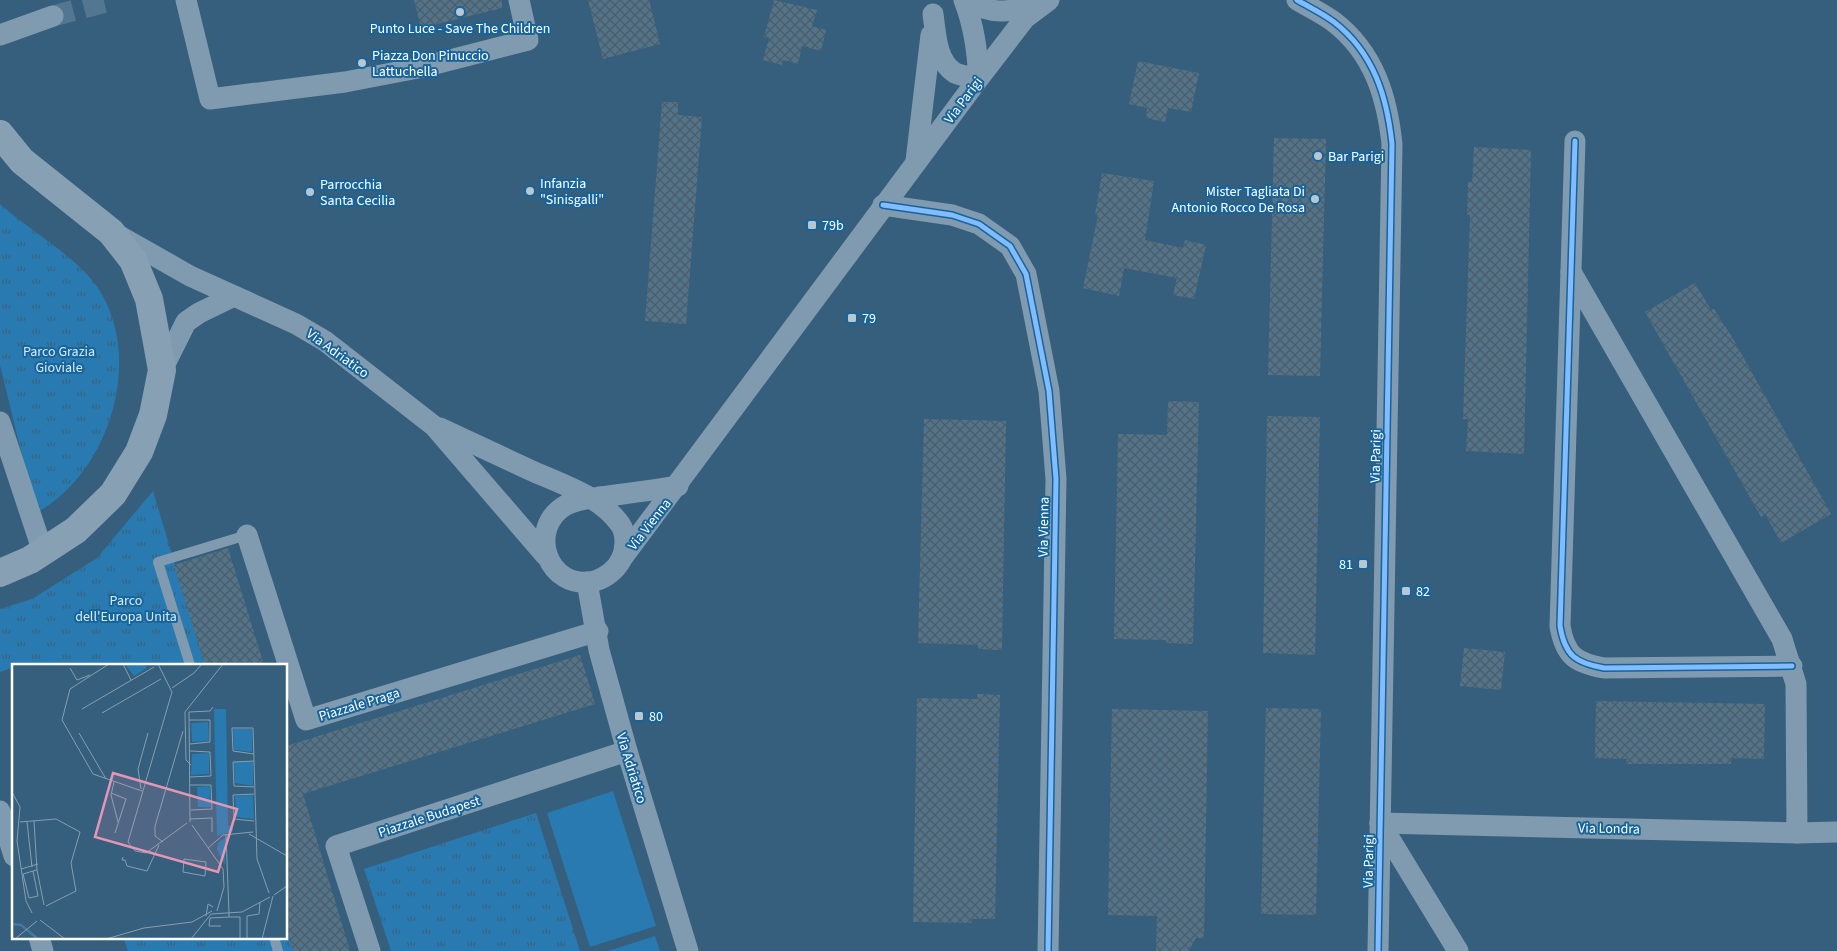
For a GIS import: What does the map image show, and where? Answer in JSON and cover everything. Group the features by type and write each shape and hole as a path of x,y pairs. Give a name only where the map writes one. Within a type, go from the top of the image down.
{"street":[{"path":"186,0 210,99 346,82 423,67 528,40 519,0"},
{"path":"935,7 937,43 944,62 956,74 979,78 976,38 964,0"},
{"path":"970,0 976,5 992,11 1017,10 1047,1"},
{"name":"Via Parigi","path":"1297,0 1334,22 1366,58 1372,66 1381,89 1389,119 1391,174 1378,951"},
{"name":"Via Parigi","path":"884,206 1025,18 1047,1"},
{"path":"916,162 935,7"},
{"path":"0,35 53,16"},
{"name":"Via Adriatico","path":"0,134 22,160 111,232 232,296 296,324 325,342 434,426 561,576 572,581 587,582 598,631 599,650 627,751 688,951"},
{"path":"1575,141 1560,626 1563,643 1581,664 1604,668 1792,666"},
{"name":"Via Vienna","path":"620,561 678,486 884,206 952,216 979,224 1010,246 1026,274 1050,391 1056,480 1048,951"},
{"name":"Via Adriatico","path":"111,232 133,260 149,299 162,370"},
{"path":"1571,272 1782,639 1792,666 1796,684 1797,833"},
{"name":"Via Adriatico","path":"0,573 42,552 76,530 113,494 142,445 154,415 162,370 186,322 199,312 232,296"},
{"path":"0,422 42,552"},
{"name":"Via Adriatico","path":"434,426 592,498 607,508 623,528 624,549 620,561"},
{"name":"Via Vienna","path":"592,498 678,486"},
{"path":"546,556 544,542 547,528 554,516 564,506 592,498"},
{"name":"Piazzale Praga","path":"247,536 306,720 598,631"},
{"path":"587,582 605,577 620,561"},
{"name":"Piazzale Budapest","path":"370,951 336,846 627,751"},
{"path":"0,811 12,850"},
{"path":"1380,823 1458,951"},
{"name":"Via Londra","path":"1380,823 1797,833 1837,832"},
{"path":"39,938 43,951"}],"lane":[{"path":"190,664 158,562 247,536"},
{"path":"274,938 278,951"}],"green space":[{"name":"Parco Grazia Gioviale","path":"0,204 65,254 98,288 112,316 118,348 118,380 112,412 100,443 83,471 62,495 36,513 0,365"},
{"name":"Parco dell'Europa Unita","path":"153,491 205,664 12,664 12,668 0,672 0,609 32,599 97,558"},
{"path":"613,791 656,926 590,947 547,813"},
{"path":"536,813 580,951 391,951 364,869"},
{"path":"288,935 293,951 128,951 123,938 288,938"},
{"path":"655,936 660,951 608,951"}],"building":[{"path":"414,0 502,0 502,8 421,28"},
{"path":"588,0 649,0 660,44 603,59"},
{"path":"774,0 817,10 812,26 826,30 821,51 802,46 798,64 783,60 782,65 763,60 769,38 764,37"},
{"path":"1138,61 1199,73 1191,112 1168,108 1165,122 1146,118 1147,108 1129,104"},
{"path":"662,102 678,102 678,115 702,117 686,324 645,321"},
{"path":"1274,138 1326,139 1320,376 1268,375"},
{"path":"1474,147 1531,150 1524,454 1466,451 1468,419 1463,419 1470,215 1467,215 1468,182 1472,182"},
{"path":"1102,173 1154,181 1145,240 1183,248 1185,240 1206,245 1194,299 1173,295 1177,278 1124,268 1119,296 1083,288 1098,215 1095,215"},
{"path":"1695,283 1711,310 1714,309 1732,337 1831,514 1781,543 1765,514 1761,517 1645,312"},
{"path":"1168,401 1199,402 1193,644 1166,643 1166,640 1114,639 1118,434 1167,435"},
{"path":"1267,416 1320,417 1315,655 1263,653"},
{"path":"924,419 1006,421 1002,650 978,649 978,645 918,643"},
{"path":"228,548 264,664 205,664 174,565"},
{"path":"1464,648 1505,652 1501,690 1460,686"},
{"path":"580,655 595,704 303,794 350,951 293,951 288,935 288,745"},
{"path":"977,694 1000,695 995,919 972,919 972,923 913,922 917,698 977,699"},
{"path":"1596,701 1765,704 1764,759 1732,758 1731,764 1626,764 1627,759 1595,758"},
{"path":"1266,708 1321,709 1316,915 1261,914"},
{"path":"1112,709 1208,711 1204,938 1196,938 1188,951 1156,951 1157,916 1108,915"}],"tunnel":[{"path":"53,16 114,0"}],"cycle path":[{"path":"1297,0 1334,22 1348,34 1369,62 1382,93 1392,144 1378,951"},
{"path":"1575,141 1560,626 1565,645 1573,656 1579,660 1586,664 1604,668 1792,666"},
{"path":"883,205 952,215 979,224 1010,246 1026,274 1049,391 1056,479 1048,951"}],"place":[{"name":"Punto Luce - Save The Children","path":"460,12"},
{"name":"Piazza Don Pinuccio Lattuchella","path":"362,63"},
{"name":"Bar Parigi","path":"1318,156"},
{"name":"Infanzia \"Sinisgalli\"","path":"530,191"},
{"name":"Parrocchia Santa Cecilia","path":"310,192"},
{"name":"Mister Tagliata Di Antonio Rocco De Rosa","path":"1315,199"},
{"name":"79b","path":"812,225"},
{"name":"79","path":"852,318"},
{"name":"81","path":"1363,564"},
{"name":"82","path":"1406,591"},
{"name":"80","path":"639,716"}]}
